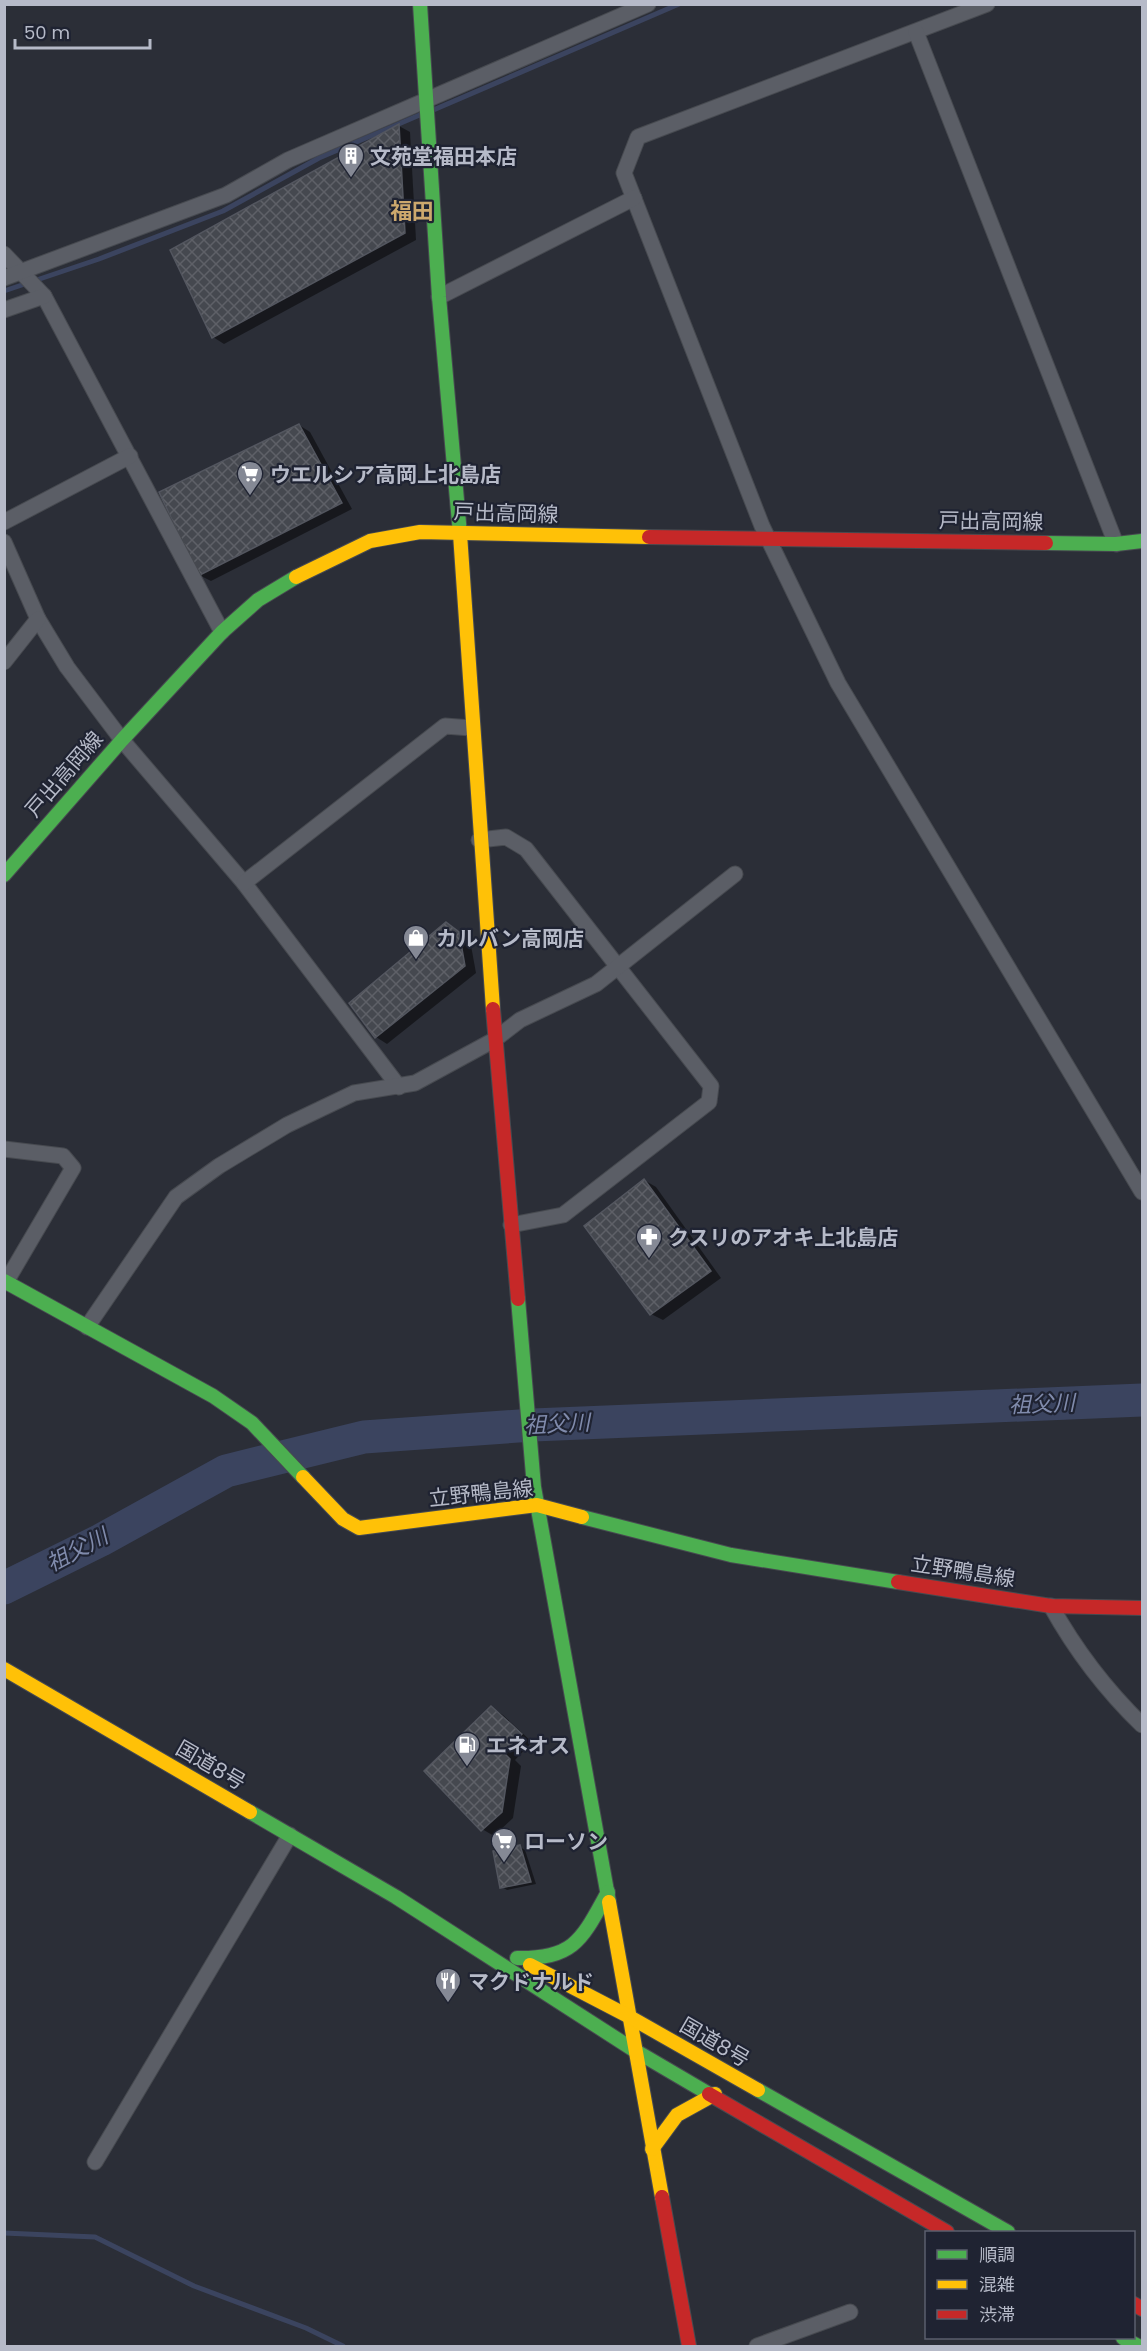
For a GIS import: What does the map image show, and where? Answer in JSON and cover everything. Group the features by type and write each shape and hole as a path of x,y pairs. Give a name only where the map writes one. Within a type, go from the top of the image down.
{"main road":[{"path":"420,4 439,297 460,532 471,728 494,1040 534,1487 689,2346"},
{"name":"戸出高岡線","path":"4,875 122,740 222,632 258,600 304,572 370,541 420,532 460,532 768,540 1116,544 1143,541"},
{"name":"立野鴨島線","path":"5,1281 213,1396 252,1423 343,1519 359,1528 537,1505 731,1555 1051,1606 1143,1608"},
{"name":"国道8号","path":"4,1669 396,1897 634,2050 714,2094 945,2231"},
{"path":"517,1958 552,1957 573,1944 591,1924 608,1892"},
{"name":"国道8号","path":"396,1897 628,2016 1006,2231"},
{"path":"652,2149 676,2114 691,2104 714,2094"}],"street":[{"path":"4,278 25,275 226,195 288,160 426,98 648,4"},
{"path":"987,4 638,137 624,173 768,540 838,683 1143,1192"},
{"path":"916,32 1116,544"},
{"path":"439,297 634,198"},
{"path":"4,254 41,293 222,632"},
{"path":"4,310 41,293"},
{"path":"4,522 130,456"},
{"path":"4,542 38,619 67,667 122,740 244,883 399,1087"},
{"path":"4,662 38,619"},
{"path":"244,883 445,726 471,728"},
{"path":"479,840 506,837 526,849 711,1086 709,1102 563,1215 511,1225"},
{"path":"87,1327 176,1197 219,1166 287,1125 354,1093 415,1083 494,1040 520,1020 596,984 618,969 735,874"},
{"path":"4,1149 63,1156 73,1168 5,1281"},
{"path":"1051,1606 1072,1643 1110,1694 1143,1725"},
{"path":"95,2162 290,1835"},
{"path":"757,2346 850,2312"}],"building":[{"name":"文苑堂福田本店","path":"399,124 405,233 212,338 170,250"},
{"name":"ウエルシア高岡上北島店","path":"299,424 342,503 198,576 159,492"},
{"path":"446,922 459,932 465,966 375,1038 349,1003"},
{"path":"644,1179 711,1271 650,1315 584,1226"},
{"path":"491,1706 522,1734 504,1753 510,1759 502,1812 481,1831 424,1771"},
{"path":"520,1845 531,1882 500,1888 493,1851"}],"waterway":[{"path":"431,111 679,4"},
{"path":"4,291 99,259 223,211 319,158 422,114"},
{"name":"祖父川","path":"4,1588 101,1540 226,1471 364,1437 533,1425 1142,1400"},
{"path":"4,2233 95,2237 194,2286 306,2328 343,2346"}],"traffic: fast":[{"path":"420,4 439,297 460,534"},
{"path":"1046,543 1116,544 1142,541"},
{"path":"4,875 122,740 222,632 258,600 296,577"},
{"path":"4,1281 213,1396 252,1423 303,1477"},
{"path":"518,1299 534,1487 609,1902"},
{"path":"582,1517 731,1555 898,1582"},
{"path":"250,1812 396,1897 634,2050 709,2094"},
{"path":"517,1958 552,1955 575,1943 591,1922 608,1892"},
{"path":"758,2090 1006,2231"},
{"path":"1125,2339 1138,2346"}],"traffic: slow":[{"path":"296,577 370,541 420,532 649,537"},
{"path":"460,534 493,1009"},
{"path":"303,1477 343,1519 359,1528 537,1505 582,1517"},
{"path":"4,1669 250,1812"},
{"path":"609,1902 662,2197"},
{"path":"530,1965 628,2016 758,2090"},
{"path":"652,2149 677,2115 715,2094"}],"traffic: jam":[{"path":"649,537 1046,543"},
{"path":"493,1009 518,1299"},
{"path":"898,1582 1051,1606 1142,1608"},
{"path":"709,2094 945,2231"},
{"path":"662,2197 689,2346"},
{"path":"1135,2305 1142,2309"}],"place":[{"name":"文苑堂福田本店","path":"351,179"},
{"name":"ウエルシア高岡上北島店","path":"250,497"},
{"name":"カルバン高岡店","path":"416,961"},
{"name":"クスリのアオキ上北島店","path":"649,1260"},
{"name":"エネオス","path":"467,1768"},
{"name":"ローソン","path":"504,1864"},
{"name":"マクドナルド","path":"448,2004"}],"district":[{"name":"福田","path":"412,211"}]}
